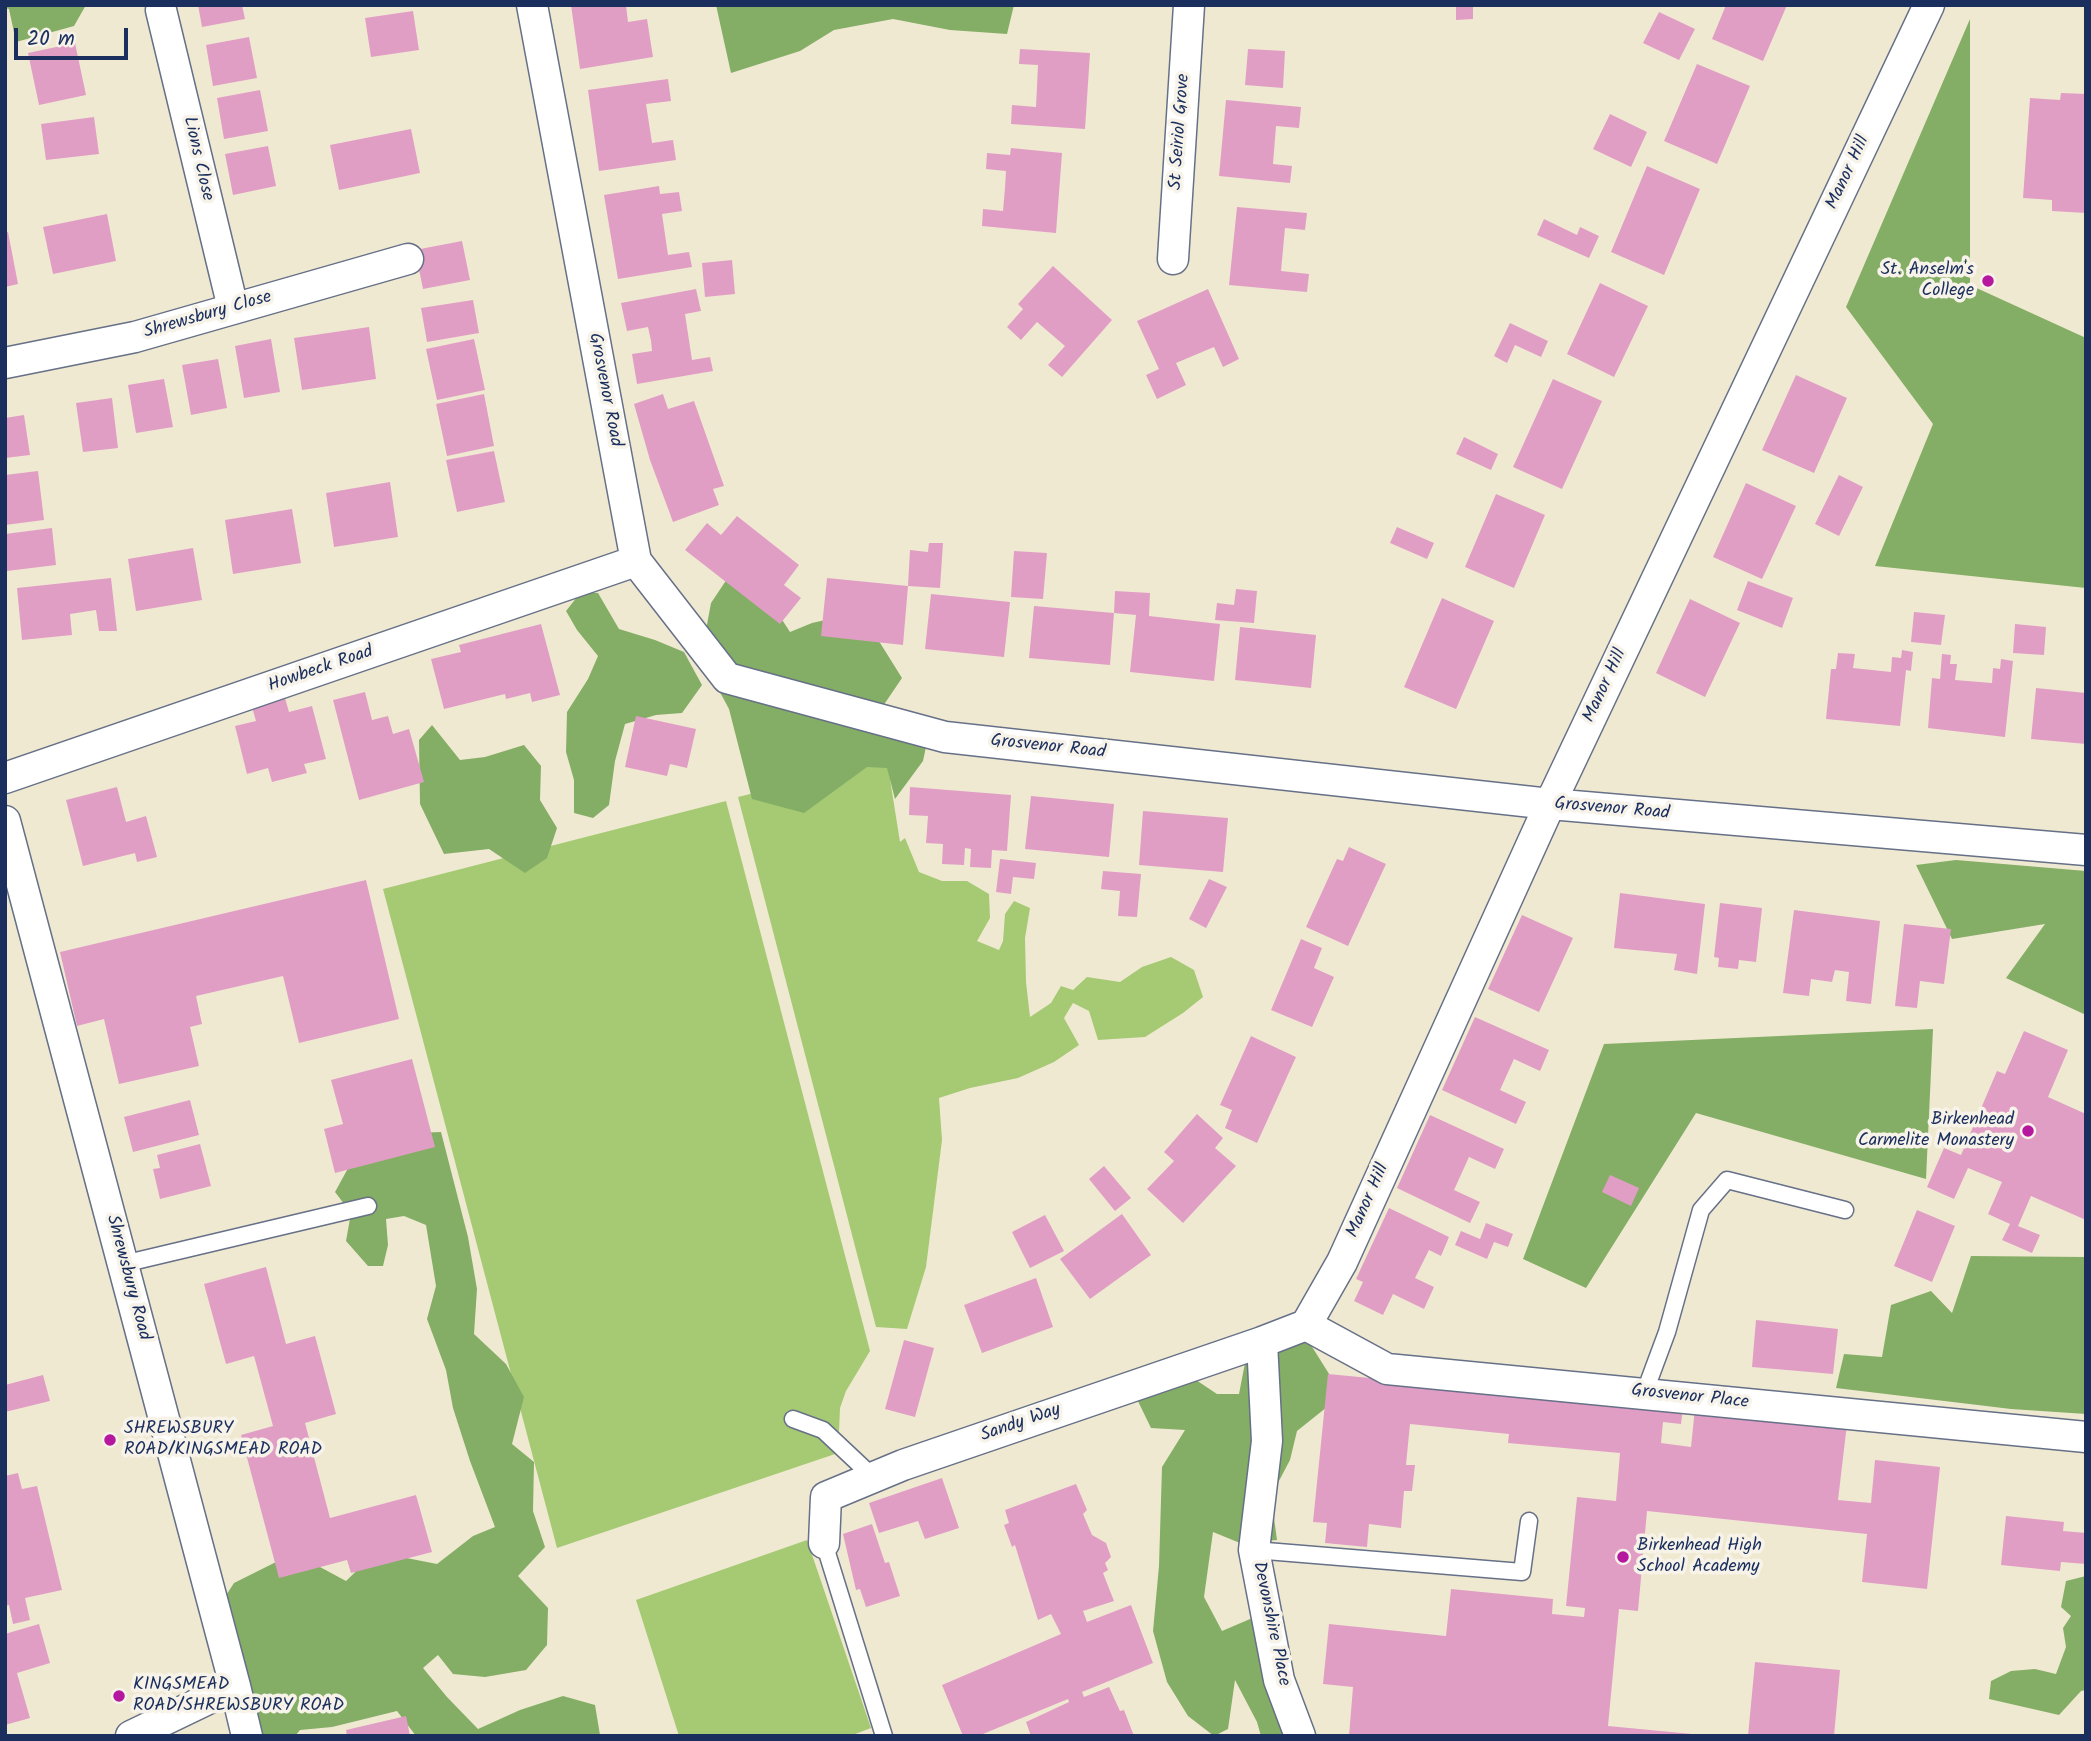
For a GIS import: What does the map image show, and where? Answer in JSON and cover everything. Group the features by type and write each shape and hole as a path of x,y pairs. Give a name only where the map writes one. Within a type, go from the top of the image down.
{"street":[{"name":"Grosvenor Road","path":"532,5 636,561 727,678 945,737 1550,804 2086,850"},
{"name":"St Seiriol Grove","path":"1173,259 1189,5"},
{"name":"Manor Hill","path":"1306,1325 1348,1249 1550,804 1929,5"},
{"name":"Lions Close","path":"162,10 233,308"},
{"name":"Shrewsbury Close","path":"5,363 135,337 408,259"},
{"name":"Howbeck Road","path":"5,778 636,561"},
{"name":"Shrewsbury Road","path":"5,821 247,1736"},
{"path":"1262,1342 1306,1325"},
{"name":"Grosvenor Place","path":"1306,1325 1387,1369 2086,1437"},
{"name":"Sandy Way","path":"824,1543 826,1497 903,1465 1262,1342"},
{"name":"Devonshire Place","path":"1262,1342 1267,1441 1254,1550 1279,1680 1300,1736"},
{"path":"131,1736 235,1686"}],"lane":[{"path":"1644,1394 1667,1332 1701,1210 1727,1180 1845,1210"},
{"path":"123,1265 368,1206"},
{"path":"793,1419 823,1430 873,1477"},
{"path":"1254,1550 1522,1572 1529,1521"},
{"path":"824,1543 884,1736"}],"green space":[{"path":"5,5 86,5 74,26 16,42 9,9 5,8"},
{"path":"716,5 1014,5 1007,34 950,30 893,19 834,30 800,51 731,73"},
{"path":"1970,19 1970,285 2086,338 2086,588 1875,566 1933,424 1846,307"},
{"path":"729,576 761,587 790,632 812,623 843,616 877,638 902,678 881,709 904,719 926,747 923,761 895,799 887,768 867,767 804,813 752,799 729,709 701,657 711,603"},
{"path":"581,592 598,593 619,629 684,652 702,685 682,713 656,715 625,724 615,761 609,805 593,818 574,813 574,780 566,752 567,712 588,679 598,656 566,611"},
{"path":"432,725 460,760 485,757 524,745 541,766 540,800 557,828 547,858 525,873 489,849 444,854 420,804 419,740"},
{"path":"887,760 900,842 905,838 919,872 942,881 967,881 989,894 990,918 977,941 999,950 1003,941 1005,914 1014,901 1030,908 1025,938 1030,1017 1051,1003 1061,986 1073,990 1087,977 1120,982 1142,967 1171,957 1194,970 1203,997 1145,1037 1098,1040 1089,1011 1073,1003 1064,1018 1079,1045 1054,1062 1018,1078 939,1098 942,1140 926,1267 907,1329 876,1327 738,797"},
{"path":"726,801 870,1351 846,1391 840,1408 839,1432 844,1451 557,1548 383,889"},
{"path":"1956,860 2086,871 2086,1015 2006,978 2045,924 1952,939 1916,865"},
{"path":"1933,1029 1926,1179 1696,1113 1586,1288 1523,1259 1604,1044"},
{"path":"441,1132 468,1237 477,1289 474,1334 506,1364 524,1397 512,1444 534,1462 533,1511 545,1547 518,1576 548,1608 547,1645 526,1670 485,1677 453,1674 438,1655 423,1668 478,1729 520,1710 563,1696 595,1705 600,1735 416,1736 397,1711 332,1727 300,1730 295,1736 233,1736 208,1623 234,1583 294,1553 346,1581 376,1552 437,1564 473,1536 495,1527 470,1461 453,1408 446,1370 427,1319 436,1286 426,1225 404,1216 386,1219 388,1245 383,1266 368,1266 346,1241 351,1213 335,1192 352,1161 413,1133"},
{"path":"1971,1256 2086,1257 2086,1414 2011,1409 1836,1388 1844,1354 1882,1357 1891,1305 1931,1291 1952,1313"},
{"path":"1272,1335 1309,1342 1331,1377 1332,1403 1297,1431 1290,1460 1271,1496 1277,1540 1240,1543 1213,1532 1204,1597 1222,1631 1250,1619 1277,1626 1298,1699 1315,1736 1261,1736 1257,1722 1235,1680 1228,1729 1214,1736 1188,1716 1167,1682 1153,1631 1159,1566 1162,1467 1185,1430 1151,1428 1134,1393 1187,1374 1217,1394 1239,1394 1245,1363"},
{"path":"807,1540 871,1728 850,1736 679,1736 636,1600"},
{"path":"2086,1576 2086,1690 2081,1691 2059,1715 1989,1699 1991,1681 2011,1671 2035,1669 2056,1674 2066,1647 2063,1628 2071,1616 2061,1607 2066,1581"}],"building":[{"path":"198,5 242,5 245,19 202,27"},
{"path":"571,5 626,5 628,22 647,19 653,57 580,69"},
{"path":"1456,5 1473,5 1473,19 1456,20"},
{"path":"1726,5 1787,5 1763,61 1712,39"},
{"path":"413,11 419,50 371,57 365,18"},
{"path":"1659,12 1695,29 1679,60 1643,43"},
{"path":"249,37 257,78 213,86 206,45"},
{"path":"75,43 86,95 39,105 28,53"},
{"path":"1020,49 1090,53 1085,129 1011,124 1012,105 1036,107 1038,65 1019,64"},
{"path":"1248,49 1285,51 1283,88 1245,85"},
{"path":"1697,64 1750,86 1717,164 1664,141"},
{"path":"668,79 671,101 646,104 652,143 673,140 676,160 599,171 588,90"},
{"path":"260,90 268,131 224,139 217,98"},
{"path":"2061,93 2086,94 2086,213 2052,211 2052,200 2023,198 2030,98 2060,100"},
{"path":"1226,100 1301,107 1299,128 1276,126 1273,164 1292,166 1290,183 1219,176"},
{"path":"1610,114 1647,132 1631,167 1593,149"},
{"path":"94,117 99,154 46,160 41,124"},
{"path":"411,129 420,173 339,190 330,145"},
{"path":"268,146 276,186 233,195 225,154"},
{"path":"1011,148 1062,153 1056,233 982,226 983,209 1003,211 1005,188 1006,171 986,169 987,153 1010,155"},
{"path":"1647,166 1700,189 1664,275 1611,252"},
{"path":"659,186 660,194 679,192 682,211 662,214 668,255 689,252 692,267 618,279 604,195"},
{"path":"1237,207 1307,213 1305,230 1285,228 1281,271 1309,274 1307,292 1229,285"},
{"path":"107,214 116,261 53,274 43,227"},
{"path":"1544,219 1577,235 1580,227 1599,236 1589,258 1537,235"},
{"path":"8,232 18,284 5,287 5,233"},
{"path":"462,241 470,280 423,289 415,250"},
{"path":"732,260 735,294 705,297 702,263"},
{"path":"1053,266 1112,320 1062,377 1048,365 1065,346 1037,322 1021,340 1007,327 1023,309 1018,304"},
{"path":"1600,283 1648,306 1614,377 1567,354"},
{"path":"696,289 701,311 685,314 692,360 710,357 713,371 637,384 632,354 652,351 651,341 648,327 627,331 621,303"},
{"path":"1208,289 1239,359 1223,367 1214,347 1176,363 1186,385 1157,399 1146,375 1159,369 1137,321"},
{"path":"473,300 479,333 427,342 421,308"},
{"path":"1510,323 1548,341 1541,357 1515,345 1507,363 1494,356"},
{"path":"369,327 376,379 302,390 294,338"},
{"path":"271,339 280,392 244,398 235,346"},
{"path":"474,339 485,390 437,400 426,349"},
{"path":"218,359 227,408 191,415 182,365"},
{"path":"1796,375 1847,398 1814,473 1762,450"},
{"path":"164,379 173,427 136,433 128,385"},
{"path":"1553,379 1602,401 1562,489 1513,467"},
{"path":"484,394 494,446 447,456 436,404"},
{"path":"663,394 668,409 694,401 724,486 713,489 719,505 673,522 650,460 634,404"},
{"path":"112,398 118,448 83,452 76,403"},
{"path":"24,415 30,455 5,458 5,418"},
{"path":"1464,437 1498,454 1491,470 1456,454"},
{"path":"494,451 505,502 457,512 446,460"},
{"path":"38,471 44,520 5,525 5,475"},
{"path":"1839,475 1863,487 1839,536 1815,524"},
{"path":"390,482 398,537 334,547 326,493"},
{"path":"1746,483 1796,506 1762,579 1713,557"},
{"path":"1496,494 1545,515 1514,588 1465,567"},
{"path":"292,509 301,563 233,574 225,520"},
{"path":"737,516 799,565 784,585 801,598 780,624 685,550 707,523 721,535"},
{"path":"1397,527 1434,543 1427,559 1390,543"},
{"path":"52,528 56,565 7,571 5,534"},
{"path":"929,543 943,543 940,588 908,586 910,550 928,552"},
{"path":"193,548 202,600 136,611 128,559"},
{"path":"1014,551 1047,553 1043,599 1011,597"},
{"path":"111,578 117,631 99,631 96,610 70,614 72,635 22,640 17,588"},
{"path":"827,578 908,586 903,645 821,636"},
{"path":"1748,581 1793,598 1782,628 1737,610"},
{"path":"1236,589 1257,591 1254,623 1215,620 1217,603 1234,605"},
{"path":"1115,591 1150,593 1149,616 1220,624 1214,681 1130,672 1136,615 1114,613"},
{"path":"931,594 1010,602 1004,657 925,649"},
{"path":"1442,598 1494,621 1456,709 1404,687"},
{"path":"1690,599 1740,623 1705,697 1656,673"},
{"path":"1034,606 1114,613 1110,665 1029,658"},
{"path":"1914,612 1945,615 1941,645 1911,642"},
{"path":"541,624 560,695 532,702 530,693 506,699 505,694 444,709 431,659 461,652 459,645"},
{"path":"2015,624 2046,627 2044,655 2013,653"},
{"path":"1240,627 1316,635 1311,688 1235,680"},
{"path":"1902,650 1913,652 1911,671 1906,670 1900,726 1826,719 1831,669 1836,669 1838,653 1855,654 1853,668 1891,672 1892,657 1901,658"},
{"path":"1942,654 1951,655 1950,664 1957,664 1955,680 1992,683 1993,668 2000,669 2001,659 2013,661 2005,737 1928,728 1932,678 1940,679"},
{"path":"2036,688 2086,693 2086,744 2031,739"},
{"path":"365,692 372,720 388,716 393,734 409,729 424,782 359,800 333,700"},
{"path":"285,698 289,712 312,706 326,759 304,764 307,773 272,782 268,768 247,774 235,726 256,721 252,707"},
{"path":"636,716 696,729 687,768 670,764 667,776 625,767"},
{"path":"117,787 126,822 146,816 157,857 137,862 135,853 83,866 66,800"},
{"path":"910,787 1011,795 1007,851 992,850 991,868 970,867 971,849 965,848 964,865 942,864 943,844 926,843 928,816 909,815"},
{"path":"1031,796 1114,804 1109,857 1025,849"},
{"path":"1143,811 1228,818 1223,872 1139,865"},
{"path":"1349,847 1386,864 1348,946 1306,927 1337,859 1343,861"},
{"path":"1000,859 1036,863 1034,879 1013,877 1011,894 996,892"},
{"path":"1103,871 1141,874 1137,917 1118,916 1120,891 1101,889"},
{"path":"1209,879 1227,887 1206,928 1189,919"},
{"path":"366,880 399,1019 299,1043 283,976 196,996 202,1024 190,1027 199,1066 119,1084 104,1019 77,1026 60,952"},
{"path":"1620,893 1705,904 1697,974 1674,970 1677,954 1614,948"},
{"path":"1720,903 1762,908 1756,962 1739,960 1738,969 1718,967 1719,958 1714,957"},
{"path":"1794,910 1880,921 1871,1004 1846,1001 1849,972 1835,970 1832,982 1811,979 1809,996 1783,993"},
{"path":"1522,915 1573,938 1539,1012 1488,989"},
{"path":"1904,924 1951,929 1944,984 1920,981 1917,1008 1895,1006"},
{"path":"1301,939 1322,948 1314,968 1334,977 1312,1027 1271,1010"},
{"path":"1475,1017 1549,1050 1540,1071 1514,1059 1500,1090 1526,1102 1516,1124 1442,1090"},
{"name":"Birkenhead Carmelite Monastery","path":"2024,1031 2068,1050 2048,1097 2086,1114 2086,1220 2031,1196 2018,1226 2040,1235 2032,1253 2002,1240 2010,1224 1988,1214 2002,1182 1968,1168 1954,1199 1927,1187 1944,1148 1961,1155 1997,1071 2005,1074"},
{"path":"1251,1036 1296,1057 1257,1143 1225,1128 1232,1110 1220,1105"},
{"path":"412,1059 435,1147 335,1173 324,1129 343,1124 331,1080"},
{"path":"190,1100 199,1135 133,1152 124,1117"},
{"path":"1197,1114 1223,1138 1215,1148 1236,1166 1183,1223 1147,1189 1174,1161 1164,1152"},
{"path":"1430,1115 1504,1149 1495,1169 1469,1157 1454,1190 1480,1202 1470,1223 1397,1188"},
{"path":"200,1144 211,1186 160,1199 153,1169 160,1168 157,1155"},
{"path":"1104,1166 1131,1198 1115,1211 1089,1179"},
{"path":"1610,1175 1639,1188 1631,1206 1602,1192"},
{"path":"1389,1208 1449,1237 1441,1256 1429,1250 1415,1278 1434,1287 1424,1309 1393,1294 1383,1315 1354,1301 1363,1282 1356,1279"},
{"path":"1917,1210 1955,1226 1932,1282 1894,1266"},
{"path":"1122,1214 1151,1255 1090,1299 1060,1259"},
{"path":"1045,1215 1064,1251 1030,1268 1012,1232"},
{"path":"1486,1223 1513,1234 1508,1247 1494,1242 1487,1259 1455,1245 1461,1231 1480,1239"},
{"path":"266,1267 286,1344 315,1336 336,1414 305,1423 330,1518 416,1495 432,1552 351,1573 347,1560 279,1578 241,1435 273,1426 254,1356 226,1364 204,1284"},
{"path":"1036,1278 1053,1327 982,1353 964,1305"},
{"path":"1756,1320 1838,1329 1833,1374 1752,1367"},
{"path":"904,1340 934,1348 915,1417 885,1409"},
{"path":"1328,1374 1683,1408 1681,1424 1663,1422 1661,1443 1691,1447 1695,1408 1847,1424 1838,1500 1871,1503 1875,1460 1940,1467 1927,1589 1862,1582 1867,1534 1647,1511 1638,1611 1619,1609 1608,1726 1692,1736 1349,1736 1353,1687 1323,1684 1329,1624 1446,1636 1451,1589 1553,1599 1552,1614 1584,1617 1585,1608 1566,1606 1577,1497 1616,1501 1620,1453 1508,1443 1509,1434 1410,1424 1406,1465 1415,1465 1412,1491 1404,1491 1401,1528 1369,1524 1367,1547 1325,1543 1327,1523 1313,1522"},
{"path":"43,1375 50,1401 5,1412 5,1385"},
{"path":"18,1473 22,1489 37,1486 62,1590 25,1598 30,1620 13,1624 9,1605 5,1606 5,1476"},
{"path":"942,1478 959,1528 925,1539 918,1521 879,1533 869,1503"},
{"path":"1076,1484 1087,1510 1083,1514 1092,1535 1106,1543 1111,1557 1105,1563 1108,1570 1103,1573 1114,1601 1083,1611 1087,1622 1131,1605 1153,1663 1082,1692 1084,1697 1109,1687 1120,1711 1124,1710 1134,1736 1031,1736 1026,1722 1069,1702 1068,1699 978,1736 963,1736 942,1685 1061,1634 1051,1614 1038,1620 1015,1545 1012,1547 1004,1525 1009,1523 1005,1510"},
{"path":"2006,1516 2064,1522 2063,1531 2086,1533 2086,1564 2061,1562 2060,1571 2001,1565"},
{"path":"872,1524 900,1596 866,1607 860,1589 856,1590 843,1534"},
{"path":"39,1624 50,1663 17,1673 30,1718 5,1725 5,1634"},
{"path":"1755,1662 1840,1670 1834,1736 1748,1736"},
{"path":"406,1716 410,1736 347,1736 346,1730"}],"place":[{"name":"St. Anselm's College","path":"1988,281"},
{"name":"Birkenhead Carmelite Monastery","path":"2028,1131"},
{"name":"SHREWSBURY ROAD/KINGSMEAD ROAD","path":"110,1440"},
{"name":"Birkenhead High School Academy","path":"1623,1557"},
{"name":"KINGSMEAD ROAD/SHREWSBURY ROAD","path":"119,1696"}]}
